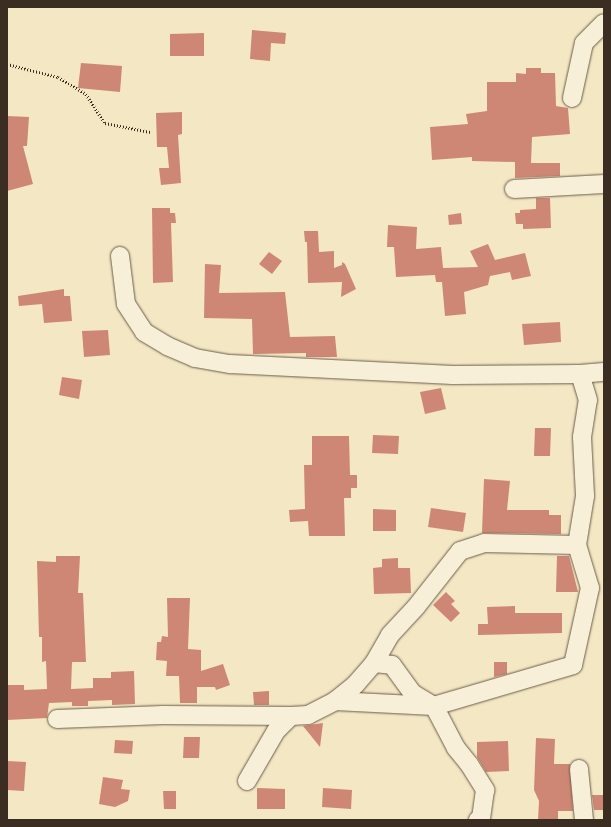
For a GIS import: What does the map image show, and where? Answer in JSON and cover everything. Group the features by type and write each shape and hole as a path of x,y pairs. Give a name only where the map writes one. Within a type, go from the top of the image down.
{"street":[{"path":"572,98 584,43 604,23"},
{"path":"514,189 604,184"},
{"path":"120,256 126,304 144,332 167,346 196,358 230,364 453,375 580,374 604,372"},
{"path":"335,702 434,706 573,665 590,588 577,545 585,496 582,437 588,400 580,374"},
{"path":"57,719 163,715 308,715 335,702 355,685 374,663 390,635 416,607 460,551 484,543 577,545"},
{"path":"374,663 392,666 412,694 434,706 456,748 469,764 485,790 481,818 478,820"},
{"path":"247,781 276,731 291,716"},
{"path":"579,769 584,820"}],"path":[{"path":"7,64 58,77 86,94 105,123 150,132"}],"building":[{"path":"252,30 286,33 285,44 271,43 270,61 250,59"},
{"path":"204,33 204,56 170,56 170,34"},
{"path":"81,63 122,66 120,92 78,88"},
{"path":"526,68 541,68 541,73 555,73 556,106 568,108 570,134 532,137 531,163 560,163 560,176 515,178 515,162 472,161 472,157 432,160 430,127 468,124 466,114 487,111 487,82 516,82 516,73 526,74"},
{"path":"182,112 182,134 178,135 181,183 161,185 159,168 169,168 167,147 157,147 156,113"},
{"path":"7,116 29,117 27,146 23,146 33,184 7,191"},
{"path":"536,198 550,198 551,228 523,229 523,224 516,224 515,213 520,213 520,210 536,209"},
{"path":"152,208 170,208 170,213 175,213 176,223 171,223 173,282 153,283"},
{"path":"461,213 462,224 449,225 448,215"},
{"path":"388,225 417,227 416,249 441,247 443,268 478,267 470,251 488,244 495,260 525,253 531,276 512,280 510,272 490,276 488,285 464,292 466,314 445,316 442,282 436,282 435,275 396,277 394,247 387,247"},
{"path":"304,231 318,231 319,252 334,251 334,268 342,265 342,262 345,264 356,289 341,297 342,282 308,283 307,242 305,242"},
{"path":"269,252 282,261 272,274 259,264"},
{"path":"205,264 221,265 219,293 285,292 290,337 335,336 337,357 306,357 306,353 253,354 252,319 204,318"},
{"path":"64,289 64,296 70,296 72,321 44,323 42,304 19,306 18,296"},
{"path":"560,322 561,342 524,345 522,324"},
{"path":"108,330 110,355 84,357 82,331"},
{"path":"62,377 82,380 79,399 59,395"},
{"path":"441,388 446,409 425,414 420,392"},
{"path":"535,428 551,428 550,456 534,456"},
{"path":"373,435 399,436 398,454 372,453"},
{"path":"312,436 349,436 350,475 357,475 357,488 351,488 351,498 344,498 345,536 309,536 308,521 290,522 289,510 305,509 304,465 312,465"},
{"path":"484,479 510,481 507,510 549,510 549,515 561,515 561,534 482,533"},
{"path":"431,508 466,513 463,532 428,527"},
{"path":"373,509 396,510 396,531 373,531"},
{"path":"56,556 80,556 78,593 83,593 86,662 72,662 71,689 93,688 93,678 111,678 111,672 134,671 135,704 112,705 112,700 88,701 88,706 72,706 72,702 49,703 47,718 7,720 7,685 24,685 24,690 47,689 46,661 42,662 42,637 39,637 37,561 56,562"},
{"path":"557,556 569,556 578,592 556,592"},
{"path":"398,558 398,568 410,568 411,593 374,594 373,568 382,567 382,559"},
{"path":"446,592 455,601 451,604 460,613 451,622 433,605"},
{"path":"167,598 190,598 188,649 201,650 201,671 223,664 230,685 216,690 215,687 197,687 197,703 180,703 179,676 166,676 167,661 156,660 157,642 161,642 162,636 168,637"},
{"path":"515,606 515,613 562,613 562,633 478,635 478,624 488,624 487,607"},
{"path":"494,662 507,662 507,674 494,677"},
{"path":"269,691 269,705 254,705 253,692"},
{"path":"323,723 320,747 303,726"},
{"path":"184,737 200,737 199,758 183,758"},
{"path":"536,738 555,739 554,764 570,764 573,811 558,811 558,820 538,820 539,801 534,790"},
{"path":"115,740 133,741 132,754 114,753"},
{"path":"508,741 509,771 486,772 477,757 477,742"},
{"path":"7,761 26,762 24,791 7,790"},
{"path":"103,777 123,780 121,789 130,790 128,801 115,807 99,804"},
{"path":"257,788 285,789 285,809 257,809"},
{"path":"323,788 352,790 351,809 322,807"},
{"path":"163,791 176,791 176,809 164,809"},
{"path":"592,795 604,795 604,810 594,810"}]}
